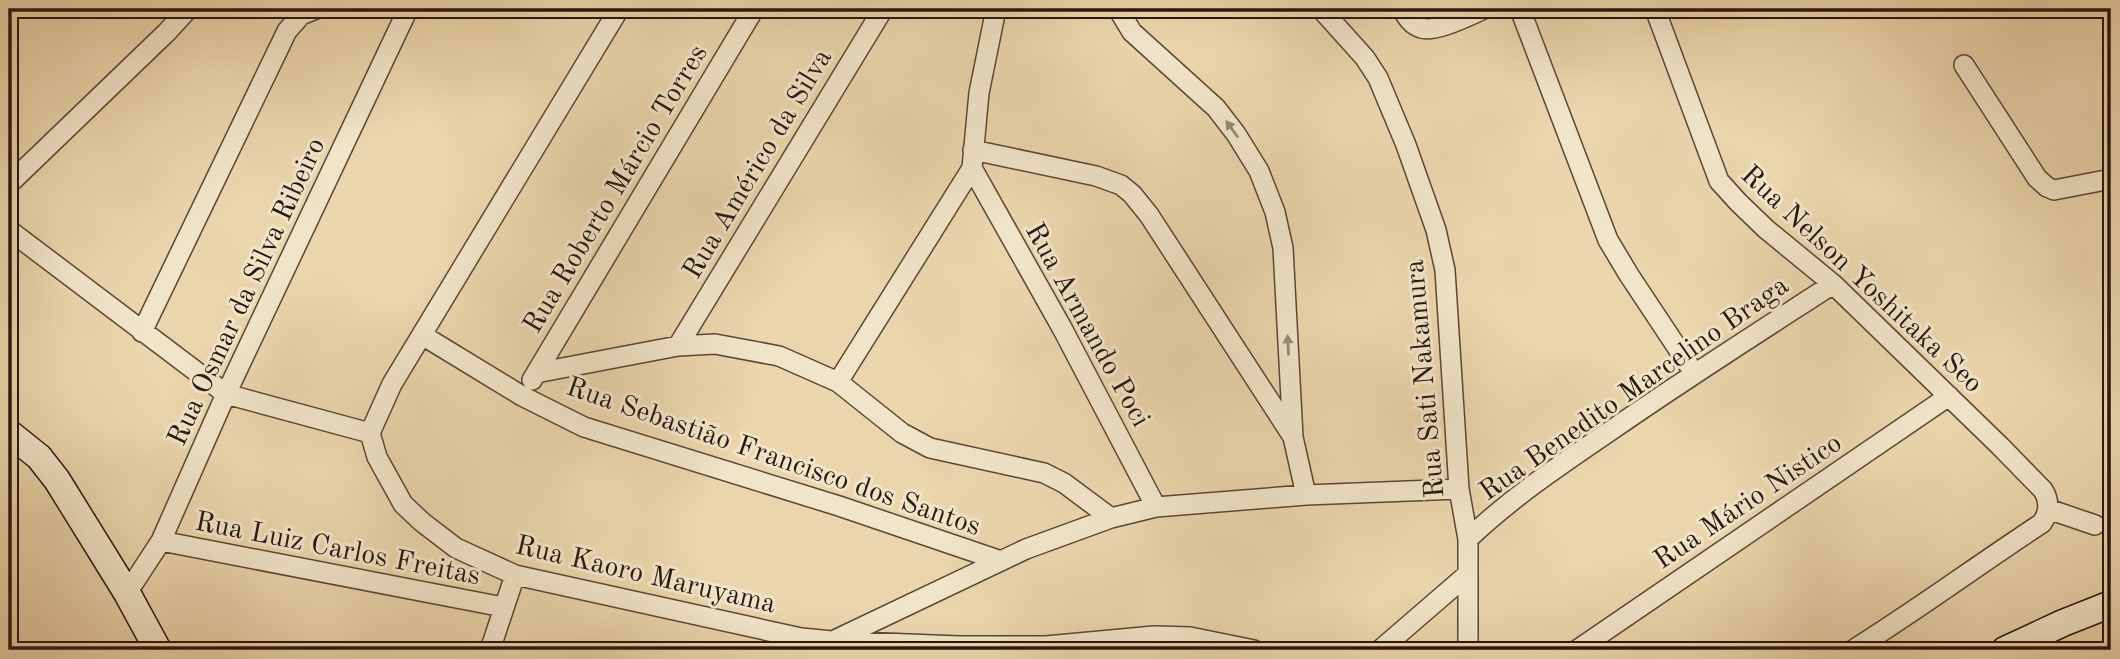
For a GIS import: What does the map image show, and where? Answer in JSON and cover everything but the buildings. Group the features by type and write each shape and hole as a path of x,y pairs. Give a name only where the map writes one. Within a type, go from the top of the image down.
{"main road":[{"path":"9,433 39,457 57,480 159,650"},
{"path":"2005,650 2111,604"}],"street":[{"path":"9,184 188,9"},
{"path":"142,332 288,31 301,15 316,9"},
{"path":"391,9 408,9"},
{"name":"Rua Osmar da Silva Ribeiro","path":"127,593 161,541 226,394 408,9"},
{"path":"9,230 226,394 370,433 392,384 619,9"},
{"name":"Rua Roberto Márcio Torres","path":"522,396 754,9"},
{"name":"Rua Américo da Silva","path":"678,346 883,9"},
{"path":"838,382 972,159 979,93 996,9"},
{"path":"1118,9 1132,32 1216,108 1259,171 1275,212 1283,248 1293,438 1306,495"},
{"name":"Rua Sati Nakamura","path":"1321,9 1365,58 1378,78 1436,230 1445,270 1459,489 1468,539 1468,650"},
{"path":"1402,9 1411,22 1422,29 1437,28 1484,9"},
{"path":"1520,9 1608,240 1694,373"},
{"name":"Rua Nelson Yoshitaka Seo","path":"1655,9 1719,181 1766,229 1833,284 2043,490 2048,501 2045,516"},
{"path":"1964,65 2037,178 2047,187 2054,190 2111,179"},
{"path":"972,159 1096,176 1121,185 1132,194 1149,215 1293,438"},
{"name":"Rua Armando Poci","path":"972,159 1156,507"},
{"name":"Rua Benedito Marcelino Braga","path":"1468,539 1497,512 1531,487 1694,373 1833,284"},
{"name":"Rua Sebastião Francisco dos Santos","path":"422,335 522,396 584,427 838,506 1001,561"},
{"path":"536,373 678,346 715,344 779,356 838,382 902,433 930,448 1044,473 1064,483 1111,518"},
{"path":"1262,389 1283,382 1290,373"},
{"name":"Rua Mário Nistico","path":"1577,650 1949,396"},
{"name":"Rua Kaoro Maruyama","path":"370,433 377,457 403,504 456,548 514,575 770,632 832,641 1046,646 1154,636 1190,637 1254,650"},
{"name":"Rua Benedito Marcelino Braga","path":"832,641 1044,542 1111,518 1156,507 1306,495 1459,489"},
{"path":"1853,650 1893,626 2045,516 2095,525"},
{"name":"Rua Luiz Carlos Freitas","path":"161,541 503,607"},
{"path":"490,650 514,575"},
{"path":"1380,650 1468,575"}]}
